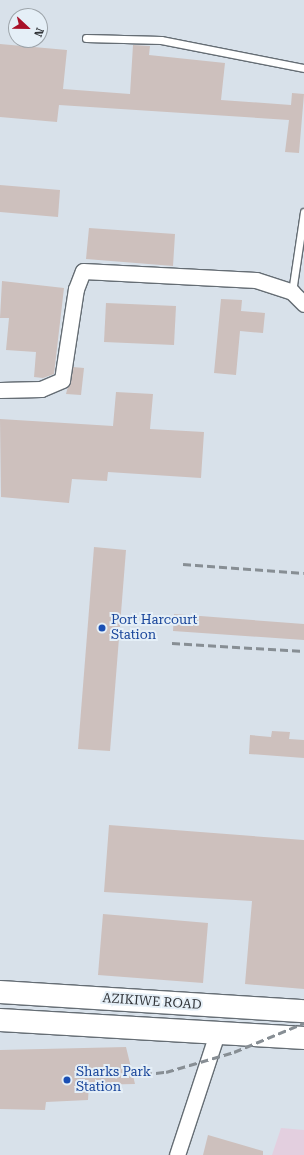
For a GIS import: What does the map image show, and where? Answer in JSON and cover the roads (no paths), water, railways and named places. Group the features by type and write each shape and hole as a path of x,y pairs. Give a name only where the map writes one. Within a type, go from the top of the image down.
{"main road":[{"name":"AZIKIWE ROAD","path":"0,992 304,1012"},
{"name":"AZIKIWE ROAD","path":"0,1020 304,1038"}],"street":[{"path":"0,390 41,389 62,380 76,289 83,271 256,280 292,292 304,304"},
{"path":"177,1155 217,1032"}],"lane":[{"path":"86,38 161,40 304,68"},
{"path":"292,292 304,212"}],"railway":[{"path":"183,564 304,573"},
{"path":"172,643 304,651"},
{"path":"132,1076 166,1072 234,1052 304,1023"}],"place":[{"name":"Port Harcourt Station","path":"102,628"},
{"name":"Sharks Park Station","path":"67,1080"}]}
